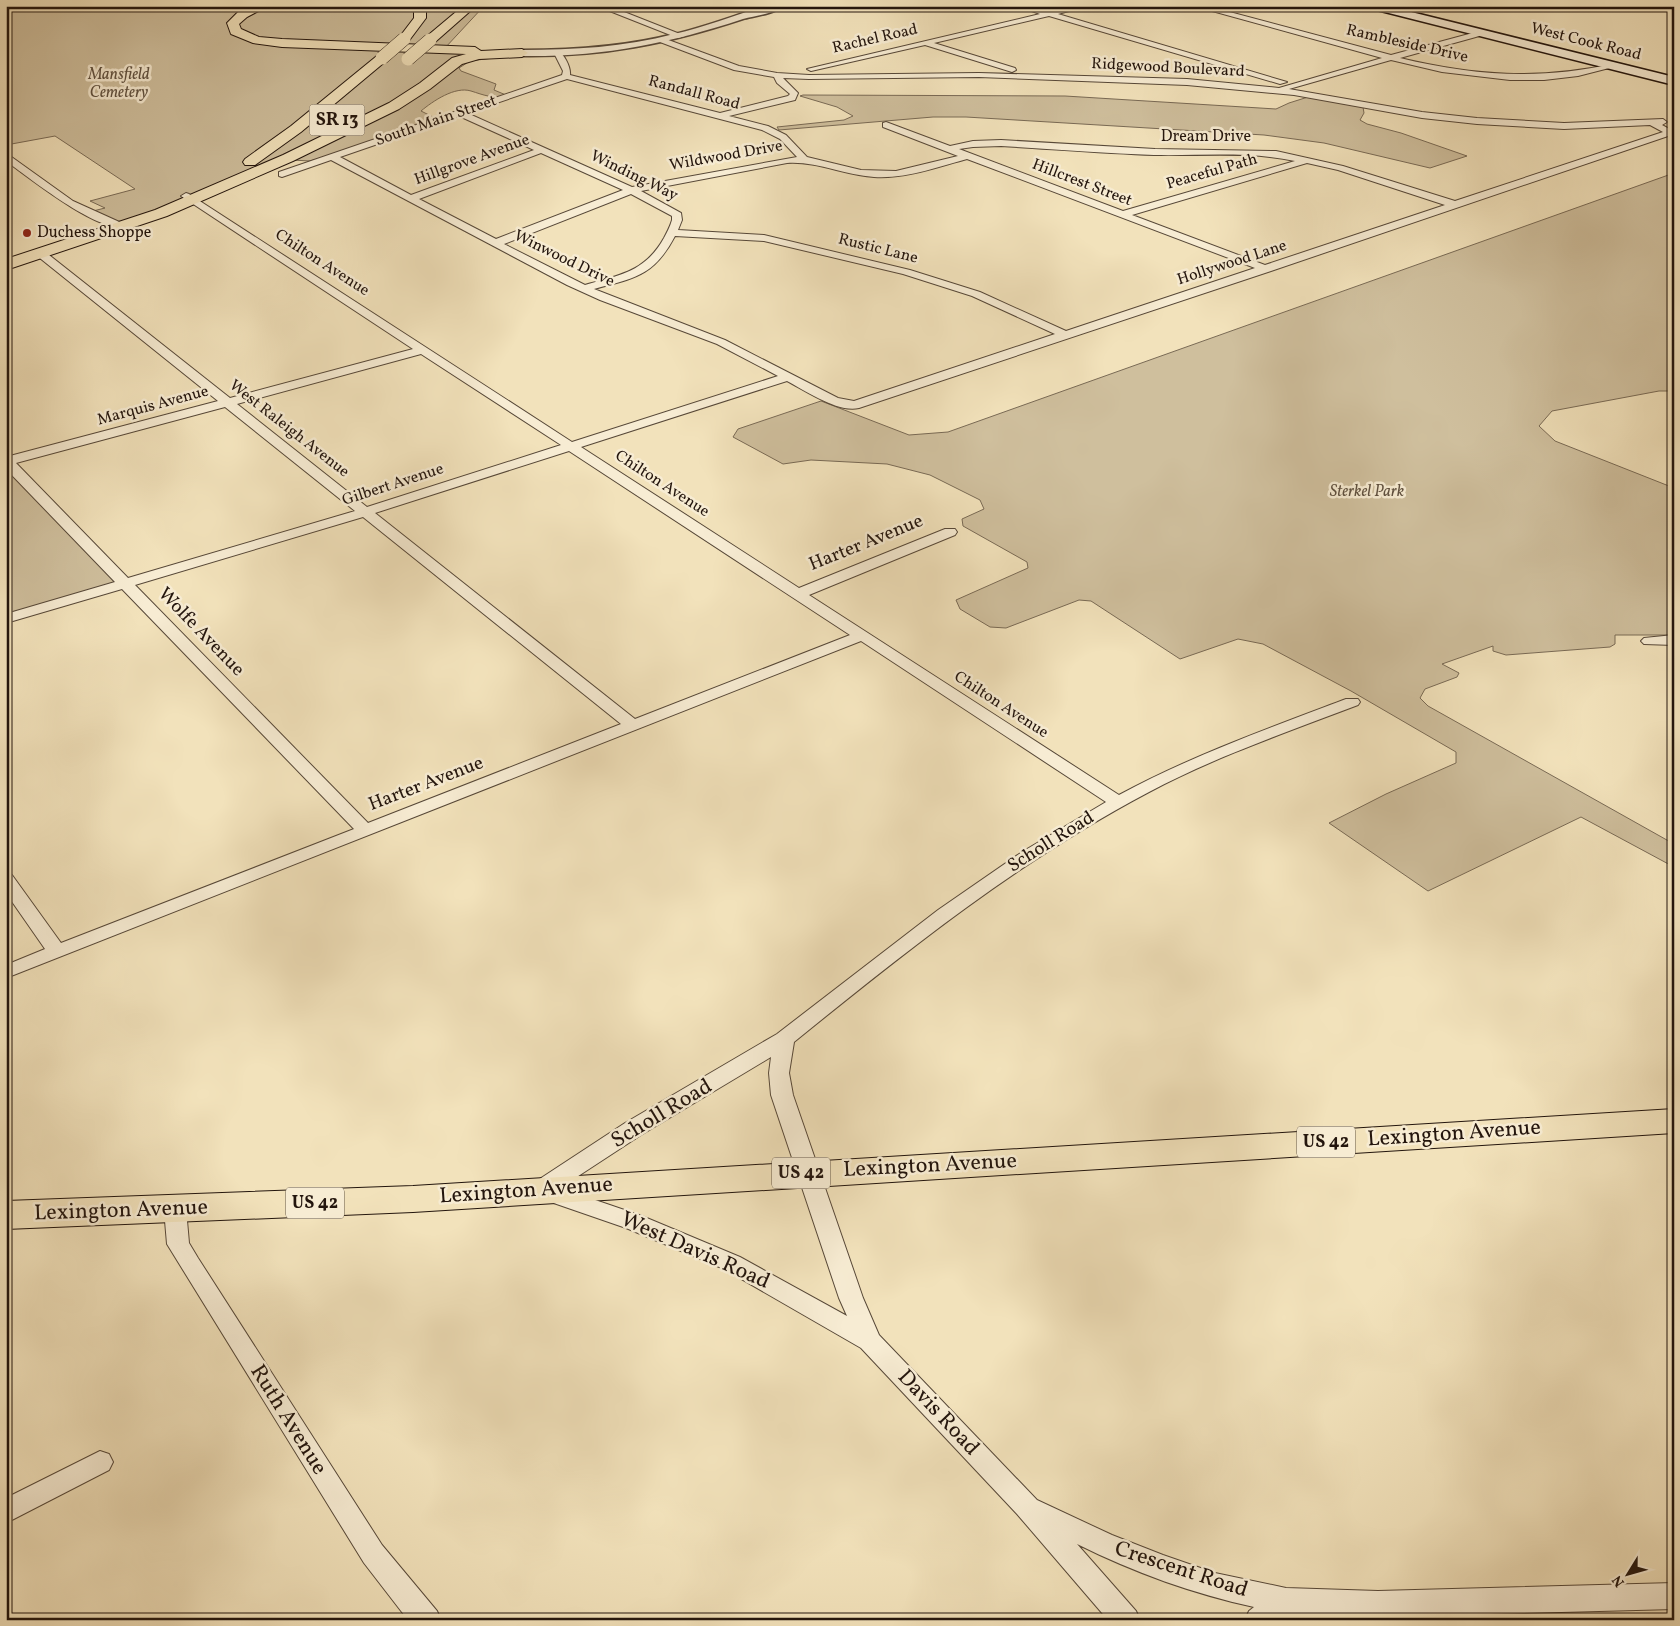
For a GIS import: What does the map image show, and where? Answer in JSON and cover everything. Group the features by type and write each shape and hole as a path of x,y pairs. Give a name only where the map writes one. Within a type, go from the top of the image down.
{"main road":[{"path":"262,6 237,18 233,22 235,31 257,40 282,43 522,53"},
{"path":"404,39 420,18 420,11 414,6"},
{"path":"404,62 470,6"},
{"name":"West Cook Road","path":"1373,6 1674,81"},
{"name":"SR 13","path":"6,265 161,213 190,198 254,160 292,132 431,17"},
{"path":"259,171 294,156 387,110 420,90 457,61 478,55 522,53"},
{"name":"SR 13","path":"190,198 259,171 297,149 342,116"},
{"name":"Lexington Avenue","path":"6,1215 413,1199 1674,1120"}],"street":[{"path":"601,6 681,36"},
{"path":"732,6 752,13"},
{"path":"522,53 558,53 608,49 663,40 778,6"},
{"path":"1022,6 1341,99"},
{"name":"Rachel Road","path":"792,76 800,72 1083,6"},
{"name":"Rambleside Drive","path":"1198,6 1389,58 1442,70 1500,76 1562,76 1613,66"},
{"path":"1278,90 1480,33"},
{"name":"Ridgewood Boulevard","path":"663,40 737,68 777,75 1031,76 1187,82 1278,90 1341,99 1422,115 1484,122 1564,126 1674,121"},
{"path":"926,43 1031,76"},
{"path":"558,53 567,71 566,76"},
{"path":"720,116 792,98 794,93 780,81 777,75"},
{"name":"South Main Street","path":"282,174 566,76"},
{"name":"Randall Road","path":"566,76 765,128 778,134 804,158"},
{"name":"Winding Way","path":"458,113 630,190 677,214 678,219 659,256 647,267 584,289"},
{"name":"Hollywood Lane","path":"788,377 834,401 856,404 1267,269 1670,133 1653,123"},
{"name":"Hillcrest Street","path":"886,125 1267,269"},
{"name":"Dream Drive","path":"948,149 973,144 1010,143 1155,152 1251,152 1290,156 1340,168 1456,205"},
{"name":"Hillgrove Avenue","path":"412,198 542,150"},
{"path":"6,156 70,203 100,218 121,225"},
{"name":"Winwood Drive","path":"332,156 584,289 700,332 749,355 788,377"},
{"name":"Wildwood Drive","path":"496,243 630,190 787,160 804,158 864,172 892,174 967,156"},
{"name":"Peaceful Path","path":"1123,214 1309,160"},
{"name":"Chilton Avenue","path":"190,198 1118,802"},
{"name":"Rustic Lane","path":"672,233 764,238 906,272 976,294 1066,335"},
{"name":"West Raleigh Avenue","path":"40,254 633,726"},
{"name":"Marquis Avenue","path":"7,461 423,350"},
{"name":"Gilbert Avenue","path":"6,619 127,585 366,512 788,377"},
{"name":"Wolfe Avenue","path":"7,461 366,831"},
{"name":"Harter Avenue","path":"798,594 950,532"},
{"name":"Harter Avenue","path":"6,972 861,636"},
{"path":"1649,641 1674,640"},
{"name":"Scholl Road","path":"540,1190 633,1129 724,1077 784,1039 888,955 984,884 1118,802 1242,744 1352,702"},
{"path":"6,879 57,952"},
{"path":"784,1039 779,1073 782,1095 808,1173"},
{"name":"Davis Road","path":"808,1173 851,1298 870,1341 1026,1506 1126,1620"},
{"name":"West Davis Road","path":"540,1190 634,1222 732,1263 870,1341"},
{"name":"Ruth Avenue","path":"175,1208 178,1244 190,1265 373,1554 427,1620"},
{"path":"6,1511 100,1462"},
{"name":"Crescent Road","path":"1026,1506 1103,1544 1162,1567 1215,1586 1286,1601 1378,1604 1674,1596"},
{"path":"1259,1620 1286,1601"}],"green space":[{"name":"Mansfield Cemetery","path":"6,6 484,6 444,49 499,51 493,58 470,61 459,68 461,71 496,84 494,90 506,95 492,97 465,90 451,92 421,111 437,119 321,158 310,161 292,160 118,230 85,213 105,208 90,201 135,189 55,136 6,145"},
{"path":"800,96 1065,96 1276,109 1308,97 1363,107 1364,113 1360,120 1367,124 1401,133 1467,156 1430,168 1324,143 1264,135 966,117 933,117 779,130 777,127 844,120 853,116 837,107"},
{"name":"Sterkel Park","path":"1674,173 1674,391 1659,391 1552,411 1539,426 1555,441 1674,488 1674,635 1615,635 1615,644 1610,647 1506,655 1493,651 1493,646 1442,664 1459,673 1457,677 1425,689 1420,698 1428,706 1674,844 1674,867 1581,817 1428,891 1329,823 1386,794 1456,763 1456,752 1351,691 1263,644 1238,639 1180,659 1091,601 1079,600 1006,628 990,627 960,609 956,600 1028,568 1027,562 963,526 962,519 984,509 980,500 930,475 887,464 811,460 783,464 733,437 738,429 821,401 909,435 948,432"},
{"path":"6,462 127,585 6,619"}],"place":[{"name":"Duchess Shoppe","path":"27,233"}]}
